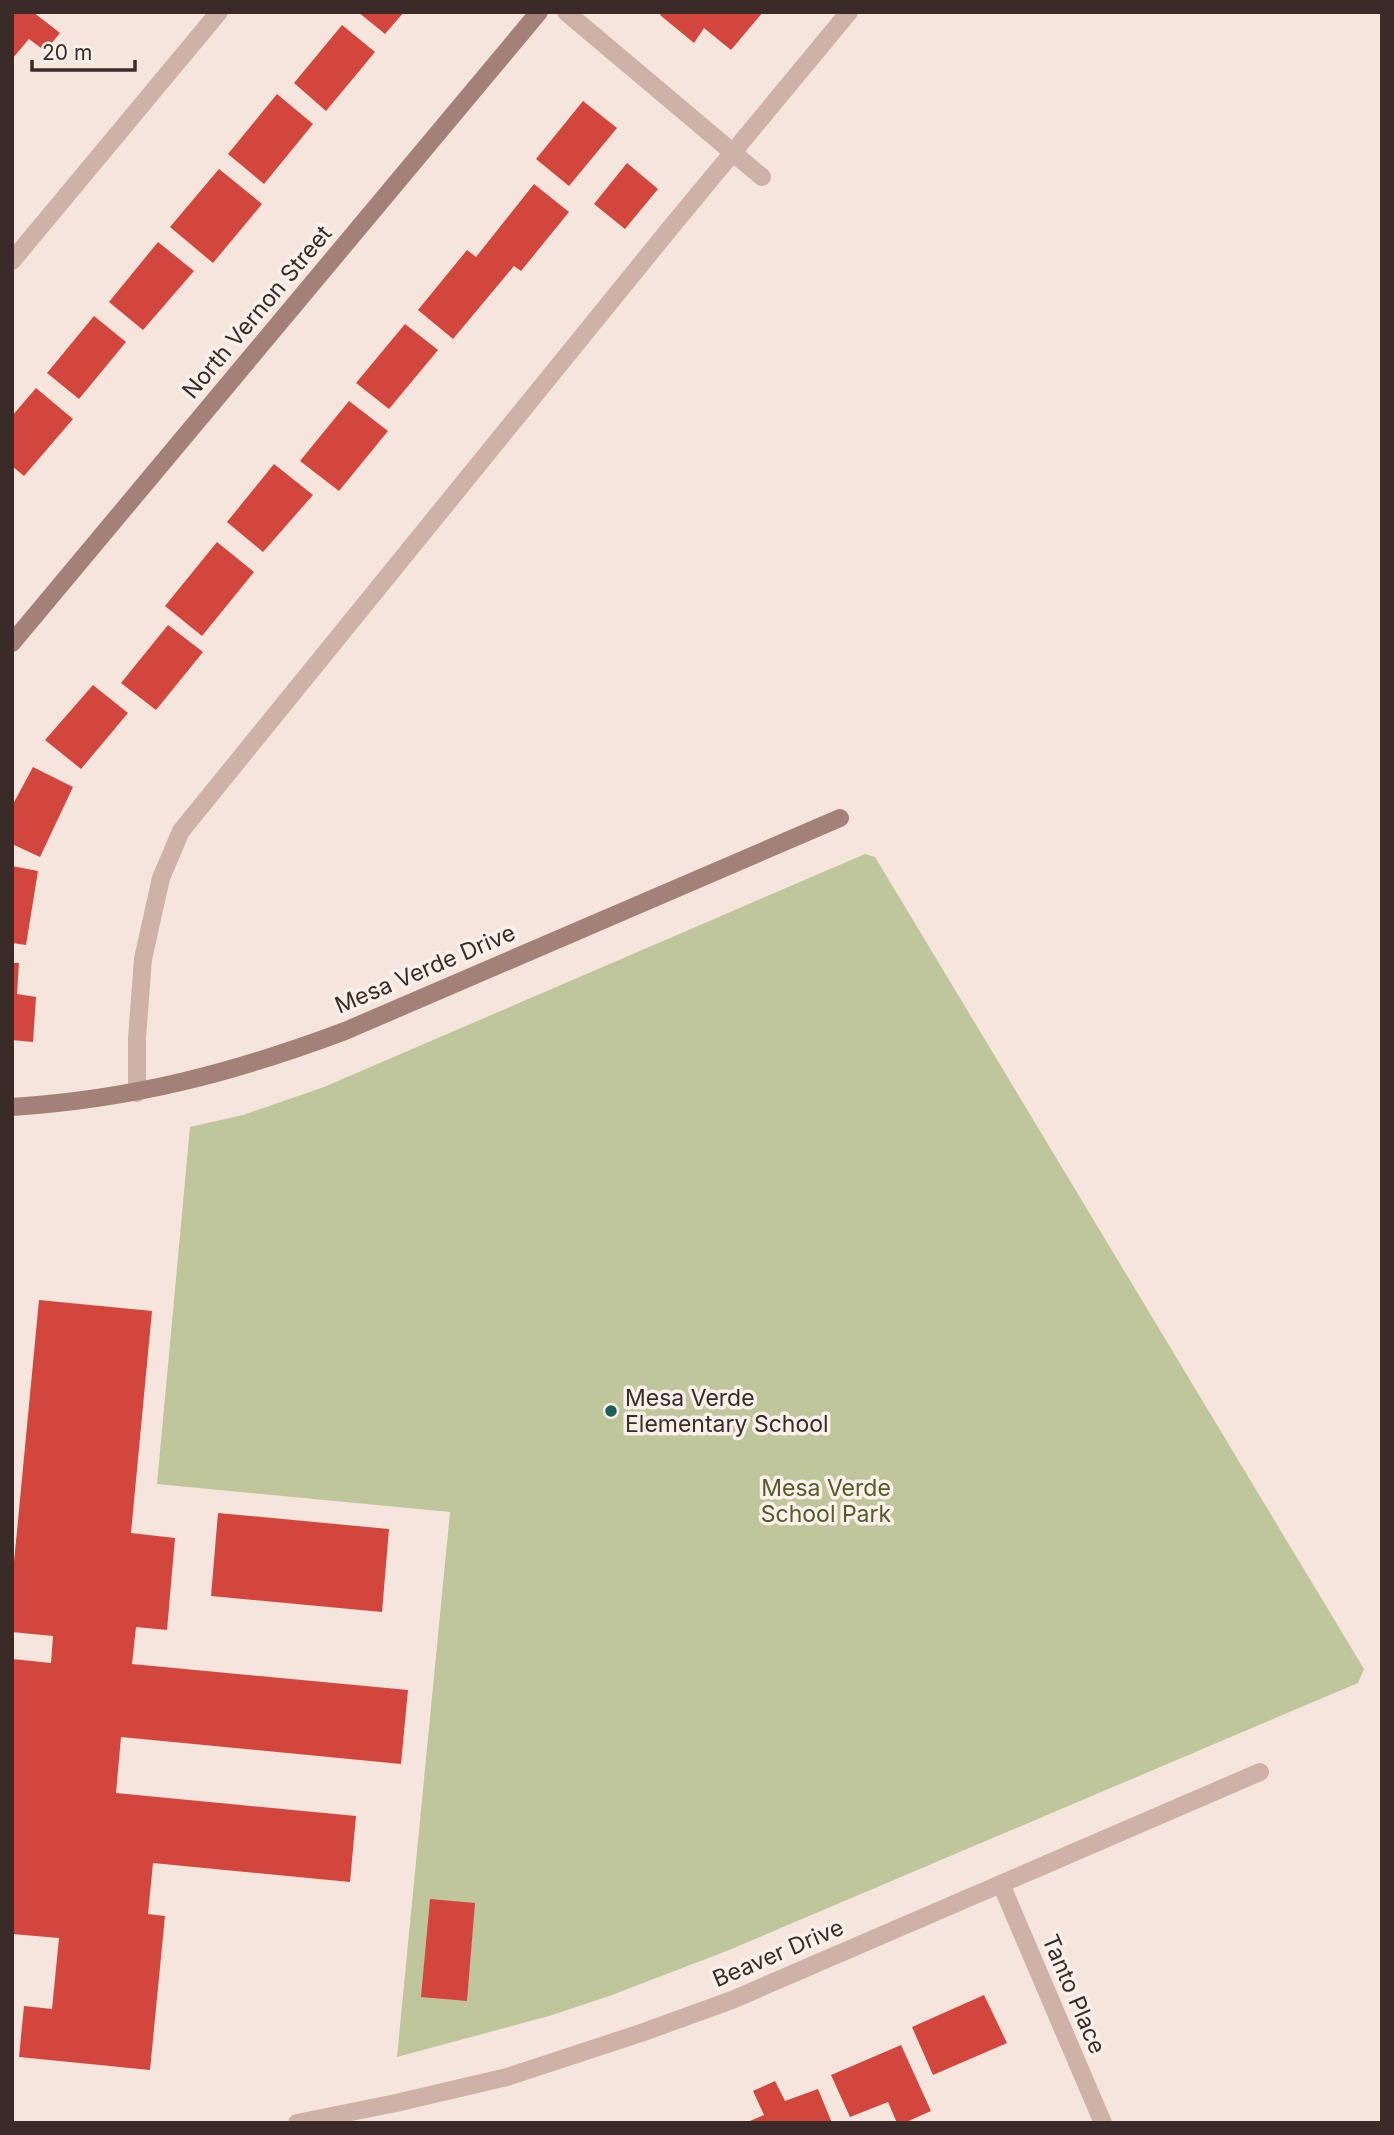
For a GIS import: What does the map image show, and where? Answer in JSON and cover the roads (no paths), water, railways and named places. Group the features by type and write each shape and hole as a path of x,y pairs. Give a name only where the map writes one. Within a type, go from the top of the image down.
{"street":[{"path":"12,261 219,12"},
{"name":"North Vernon Street","path":"12,643 539,12"},
{"path":"566,12 762,177"},
{"path":"137,1093 136,1038 143,959 161,878 181,831 849,12"},
{"name":"Mesa Verde Drive","path":"12,1107 53,1105 137,1093 235,1069 345,1031 840,818"},
{"name":"Beaver Drive","path":"297,2123 396,2104 507,2077 642,2033 732,2000 1260,1772"},
{"name":"Tanto Place","path":"1001,1884 1103,2123"}],"place":[{"name":"Mesa Verde Elementary School","path":"611,1411"}],"park label":[{"name":"Mesa Verde School Park","path":"826,1501"}]}
